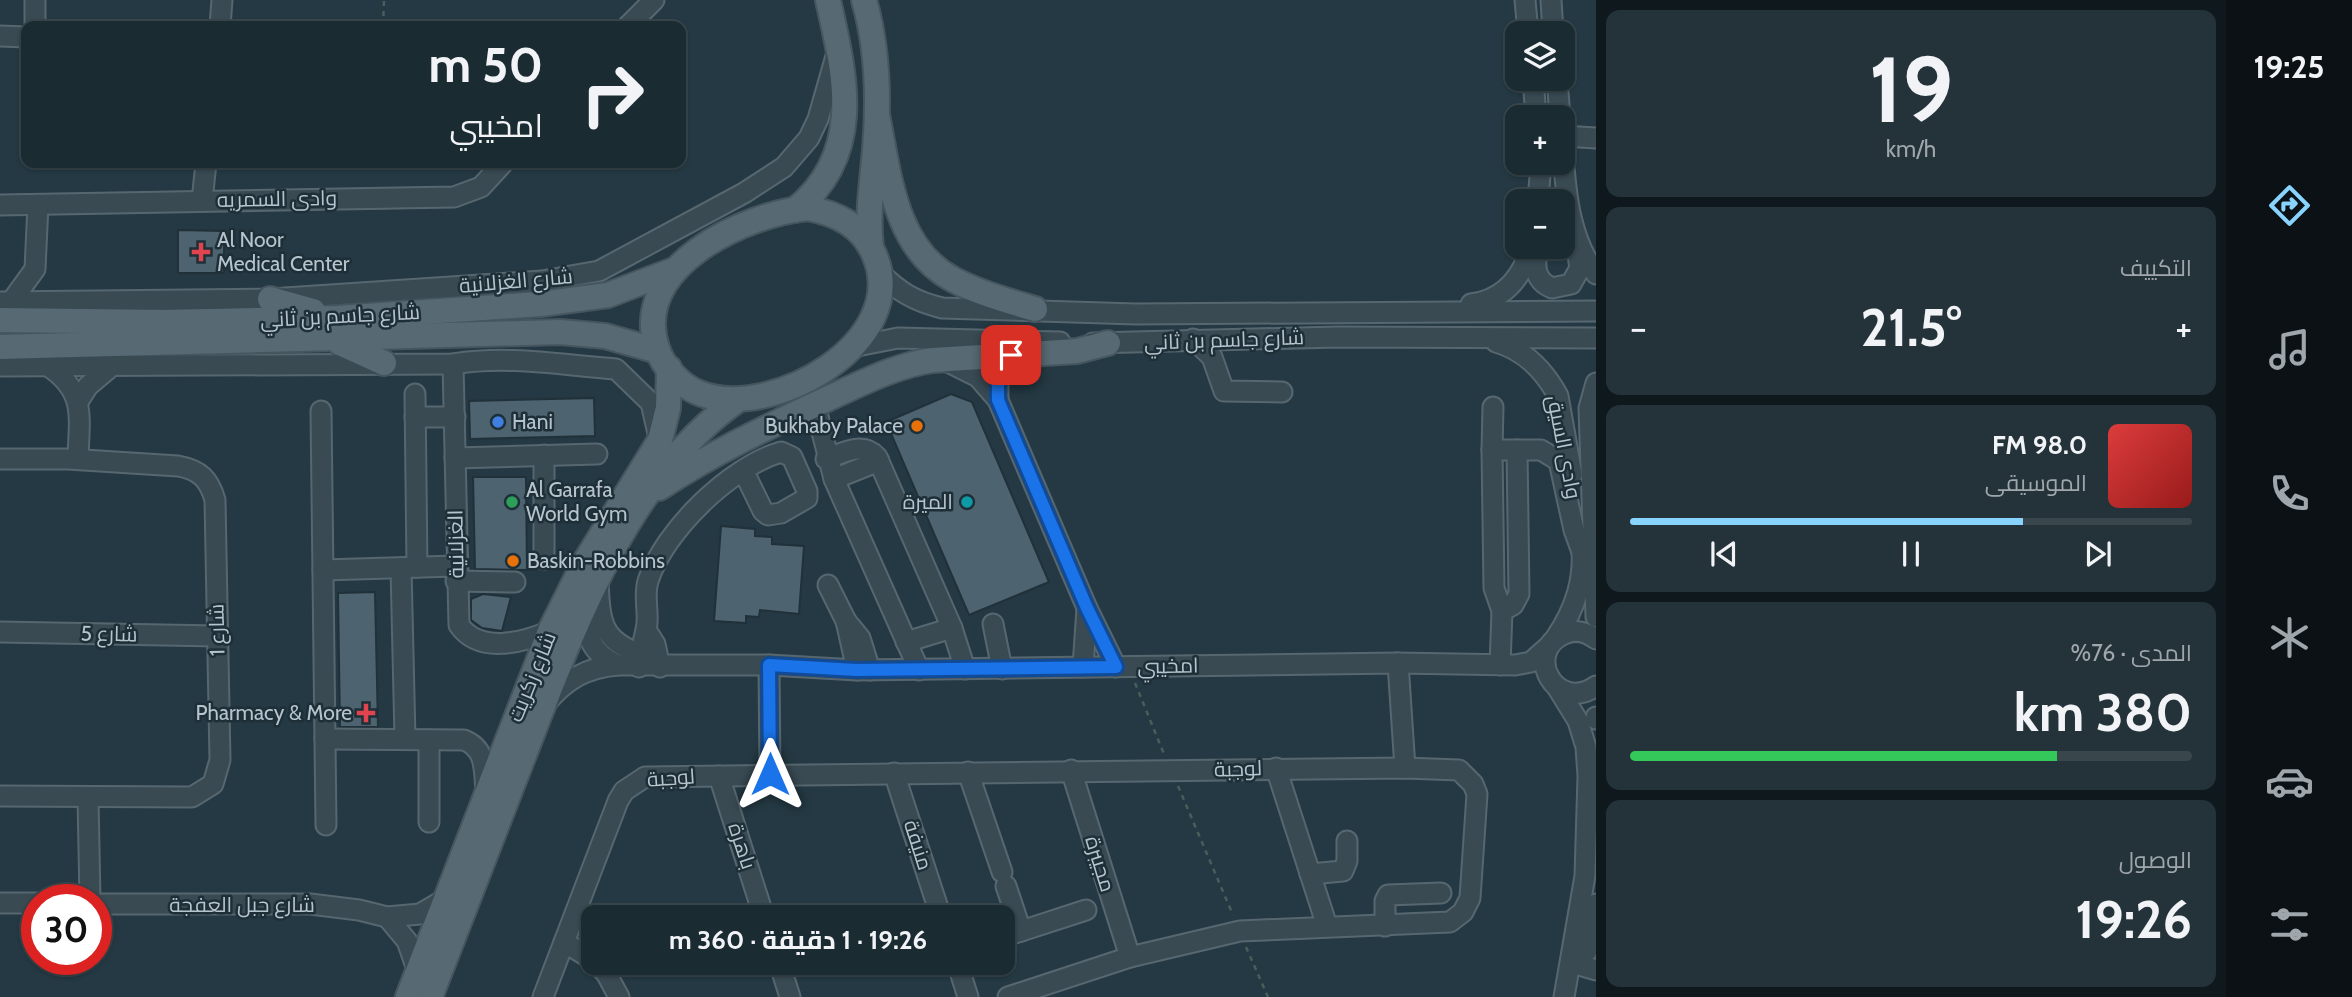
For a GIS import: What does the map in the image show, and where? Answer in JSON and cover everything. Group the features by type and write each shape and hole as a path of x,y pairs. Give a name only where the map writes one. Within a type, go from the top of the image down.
{"main road":[{"path":"795,210 821,185 838,156 845,109 838,45 828,0"},
{"path":"864,0 875,57 877,115 869,211 871,248 879,272 880,295 874,317 852,348 809,377 776,392 736,401 712,398 692,390 663,360 654,330 655,310 666,280 674,270 701,249 739,228 808,208 839,217 859,231 871,248"},
{"path":"877,115 896,205 905,228 919,251 952,279 1035,309"},
{"name":"شارع جاسم بن ثاني","path":"8,349 335,330 582,300 632,288 674,270"},
{"path":"270,299 335,330 384,363"},
{"name":"شارع جاسم بن ثاني","path":"4,308 335,330 560,332 605,336 663,360"},
{"path":"644,498 699,462 815,405 910,364 933,360 1077,351 1108,344"},
{"name":"شارع زكريت","path":"408,997 550,631 583,565 660,440 668,408 663,360"},
{"name":"شارع زكريت","path":"430,997 542,708 593,590 644,498 695,433 736,401"}],"street":[{"path":"35,0 35,21"},
{"path":"220,21 222,0"},
{"path":"633,21 654,0"},
{"path":"1525,0 1527,21"},
{"path":"1550,0 1552,21"},
{"path":"0,36 21,37"},
{"name":"شارع الغزلانية","path":"4,308 63,302 270,299 564,278 599,271 628,258 766,180 797,155 818,119 838,45"},
{"path":"1575,137 1596,138"},
{"path":"202,201 205,168"},
{"name":"وادى السمريه","path":"0,205 454,197 481,187 498,168"},
{"path":"4,308 35,269 38,205"},
{"path":"1575,229 1596,274"},
{"path":"1536,259 1535,270 1541,281 1552,288 1571,284 1580,268 1575,237"},
{"path":"1596,241 1596,248"},
{"path":"1426,312 1444,306 1484,302 1503,293 1517,280 1526,259"},
{"path":"35,269 63,302"},
{"name":"شارع جاسم بن ثاني","path":"879,272 898,291 916,302 942,308 1136,314 1596,311"},
{"name":"شارع جاسم بن ثاني","path":"852,348 898,338 924,337 1108,344 1193,339 1596,338"},
{"name":"وادى السيق","path":"1474,338 1500,343 1524,355 1544,373 1558,396 1567,440 1582,552 1582,574 1575,602 1552,643"},
{"path":"1193,339 1212,357 1220,372 1222,388 1228,393 1282,393"},
{"path":"1220,372 1229,354 1243,339"},
{"path":"998,400 998,373 1011,355"},
{"path":"0,366 453,364 506,358 546,365 616,369 651,403 660,440"},
{"path":"933,360 970,371 986,383 998,400 1087,608 1122,667"},
{"name":"الغزلانية","path":"453,364 459,625 474,639 510,643 550,631"},
{"path":"78,459 79,400 88,386 113,365"},
{"path":"48,366 67,381 79,400"},
{"name":"وادى السيق","path":"1596,383 1589,408 1591,536 1596,617"},
{"path":"405,739 415,394"},
{"path":"815,405 826,459 919,670"},
{"path":"1493,407 1494,588 1502,611 1508,665"},
{"path":"321,411 326,825"},
{"path":"415,418 456,417"},
{"path":"826,459 864,448 874,453 952,628 965,669"},
{"path":"1492,450 1541,450 1559,461 1574,530 1582,552"},
{"path":"1502,611 1513,605 1519,594 1517,450"},
{"path":"455,458 597,454"},
{"path":"544,455 544,559"},
{"name":"شارع 1","path":"0,459 78,459 178,466 193,469 203,475 211,486 215,500 219,768 213,784 192,797 0,796"},
{"path":"834,479 879,461"},
{"path":"593,590 603,626 618,644 639,661 646,630 646,591 656,565 698,506 743,470"},
{"path":"323,570 409,568 515,582"},
{"path":"828,585 846,621 863,670"},
{"path":"593,590 588,638 601,656 617,665"},
{"path":"1083,667 1087,608"},
{"path":"993,624 1002,669"},
{"path":"906,642 952,628"},
{"path":"646,630 655,644 660,667"},
{"path":"1564,997 1584,966 1588,776 1586,747 1578,721 1554,684 1545,664 1552,643 1577,631 1596,639"},
{"name":"شارع 5","path":"0,632 218,636"},
{"name":"امخيبي","path":"542,708 576,676 599,667 639,661 660,667 769,665 863,670 1398,663 1508,665 1538,658 1552,643"},
{"path":"1398,663 1405,768"},
{"path":"769,665 770,774"},
{"name":"امخيبي","path":"1508,665 1554,684"},
{"path":"1554,684 1579,694 1596,686"},
{"path":"325,738 464,740 476,746 482,757 486,792"},
{"path":"429,740 429,822"},
{"path":"1276,768 1327,926"},
{"name":"لوجبة","path":"543,997 624,791 645,777 1405,768 1459,770 1473,784 1477,804 1470,898 1463,912 1450,922 1240,931 1129,957 1008,997"},
{"name":"مجيبرة","path":"1071,770 1129,957"},
{"path":"968,772 1004,879 1008,905"},
{"name":"منيفة","path":"894,773 938,905"},
{"name":"باهرة","path":"719,776 760,905"},
{"path":"88,798 90,884"},
{"path":"1310,874 1343,871 1347,862 1347,841"},
{"path":"1385,926 1385,901 1388,895 1441,893"},
{"name":"شارع جبل العفجة","path":"112,904 310,904 336,906 387,917 420,914 444,900"},
{"path":"0,903 21,903"},
{"path":"1577,997 1596,904"},
{"path":"1015,933 1086,910"},
{"path":"387,917 407,941 418,972"},
{"path":"564,942 581,953"},
{"path":"607,975 619,997"},
{"path":"783,975 790,997"},
{"path":"961,975 968,997"}],"path":[{"path":"383,21 384,0"},
{"path":"1122,667 1171,771 1268,997"}],"building":[{"name":"Al Noor Medical Center","path":"178,230 224,231 224,273 178,273"},
{"name":"الميرة","path":"951,394 972,402 1049,582 969,615 886,422"},
{"path":"594,398 595,436 470,439 469,401"},
{"path":"473,477 526,477 527,570 475,569"},
{"path":"721,526 755,529 755,536 772,537 772,544 804,546 799,614 760,610 759,617 746,616 746,623 714,621"},
{"path":"375,592 378,727 340,727 338,593"},
{"path":"483,594 511,597 502,631 482,628 471,620 471,599"}],"place":[{"name":"Al Noor Medical Center","path":"201,252"},
{"name":"Hani","path":"498,422"},
{"name":"Bukhaby Palace","path":"917,426"},
{"name":"Al Garrafa World Gym","path":"512,502"},
{"name":"الميرة","path":"967,502"},
{"name":"Baskin-Robbins","path":"513,561"},
{"name":"Pharmacy & More","path":"366,713"}],"route":[{"path":"770,774 769,665 856,670 1116,667 1102,632 1087,608 998,400 998,373 1011,355"}]}
